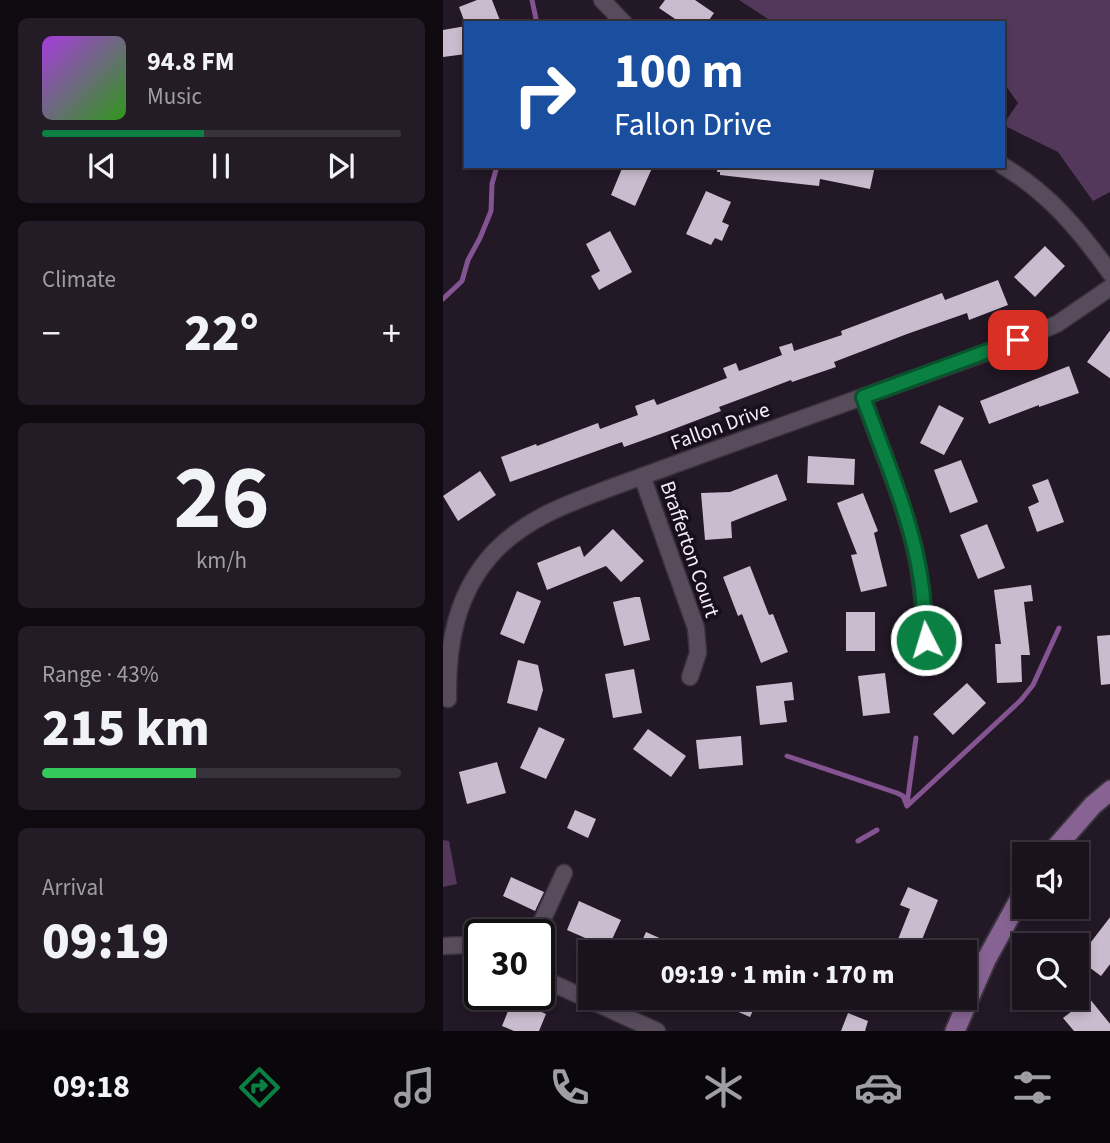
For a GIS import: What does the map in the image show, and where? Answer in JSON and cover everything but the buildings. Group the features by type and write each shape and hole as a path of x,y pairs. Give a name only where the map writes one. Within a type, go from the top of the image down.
{"main road":[{"path":"1061,842 1110,790"},
{"path":"955,1031 985,960 1012,912"}],"street":[{"path":"602,0 622,21"},
{"path":"1005,167 1052,201 1081,232 1110,274"},
{"name":"Fallon Drive","path":"448,699 447,663 453,627 469,588 493,553 509,537 546,512 999,348 1057,324 1110,287"},
{"path":"863,397 903,508 915,552 921,581 926,640"},
{"name":"Brafferton Court","path":"642,476 696,628 698,653 690,677"},
{"path":"543,919 564,873"},
{"path":"443,946 464,944"},
{"path":"555,984 657,1031"}],"shaded area":[{"path":"739,0 1110,0 1110,192 1093,201 1058,152 1005,126 1018,103 1005,85 1005,21 771,21"},
{"path":"443,840 449,841 457,884 443,887"}],"waterway":[{"path":"532,0 536,21"},
{"path":"443,299 462,281 468,260 480,238 491,211 492,184 496,168"},
{"path":"907,806 1021,700 1033,685 1059,628"},
{"path":"907,804 916,738"},
{"path":"787,756 897,793 903,796 907,806"},
{"path":"858,841 877,830"}],"route":[{"path":"926,640 921,581 915,552 903,508 863,397 1018,340"}]}
